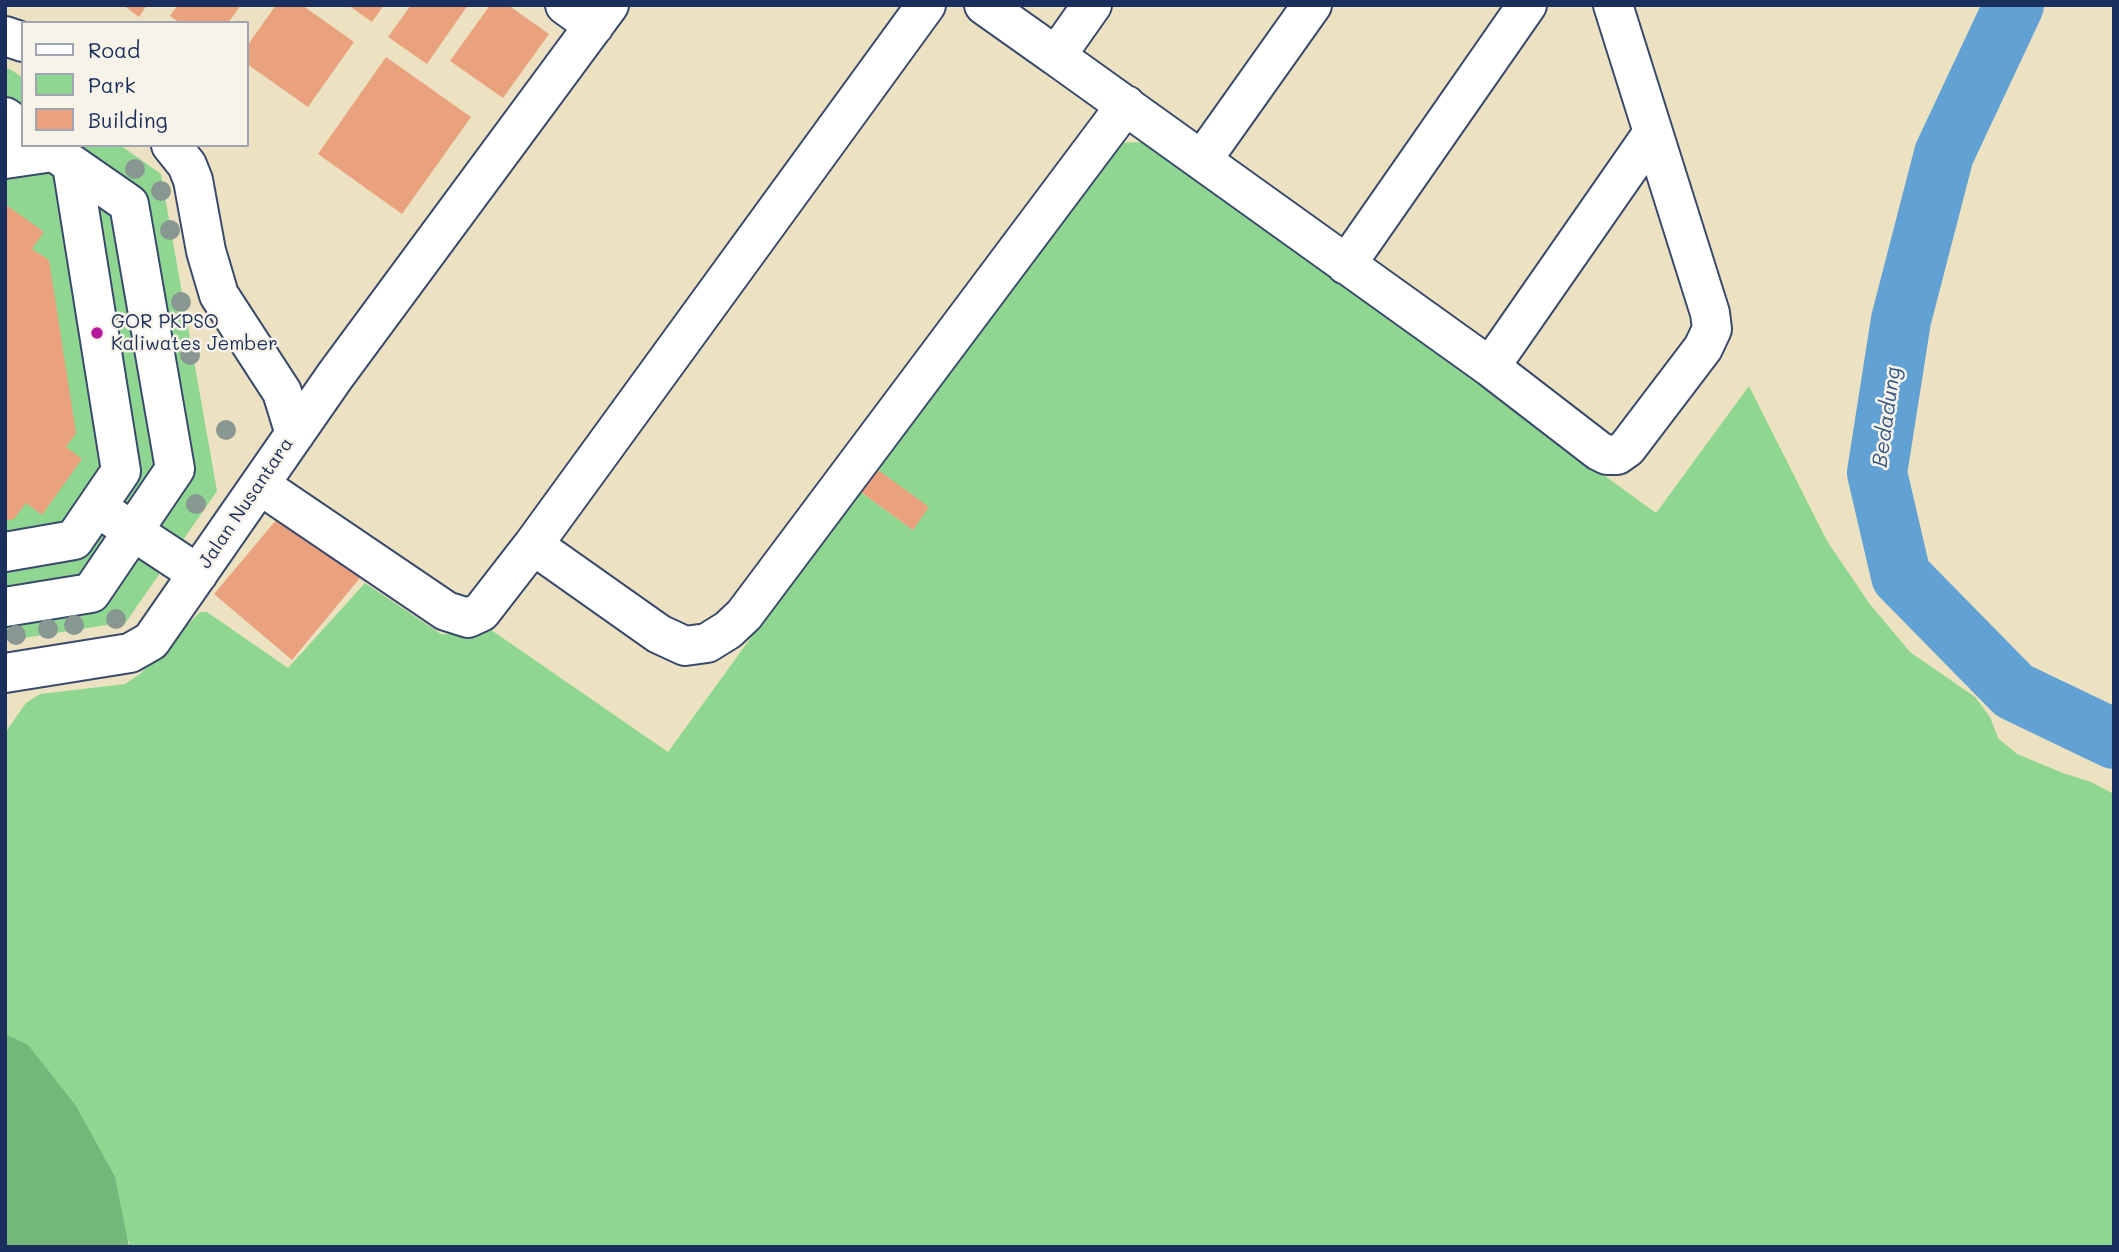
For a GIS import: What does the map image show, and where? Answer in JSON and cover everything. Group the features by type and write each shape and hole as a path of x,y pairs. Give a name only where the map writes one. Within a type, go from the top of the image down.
{"street":[{"path":"260,485 446,611 468,618 481,612 533,545 926,5"},
{"path":"984,5 1490,367 1599,451 1607,455 1617,455 1627,448 1703,348 1712,329 1710,313 1613,5"},
{"path":"1056,55 1092,5"},
{"path":"1202,160 1312,5"},
{"path":"1346,265 1527,5"},
{"path":"295,434 589,12"},
{"path":"533,545 659,634 685,646 707,643 729,630 744,615 1126,105"},
{"path":"5,117 21,129"},
{"path":"1490,367 1652,134"},
{"name":"Jalan Nusantara","path":"5,673 130,653 151,642 295,434 282,392 219,295 206,251 193,180 187,165 173,147"},
{"path":"5,552 75,540 121,471 48,148"},
{"path":"5,159 48,148 130,206 174,464 173,475 91,593 5,607"},
{"path":"97,507 198,574"}],"green space":[{"name":"GOR PKPSO Kaliwates Jember","path":"5,69 10,69 21,77 21,147 123,147 161,174 217,491 126,622 5,641"},
{"path":"1145,142 1656,513 1749,386 1827,541 1869,603 1910,652 1975,697 1990,717 1998,738 2017,754 2091,782 2114,794 2114,1247 129,1247 129,1242 5,1034 5,733 26,703 40,694 125,684 140,674 200,612 207,612 288,668 365,583 441,634 460,634 481,623 668,752 858,490 913,530 874,467 1113,143"},
{"path":"5,1034 28,1045 76,1106 115,1177 129,1247 5,1247"}],"building":[{"path":"123,5 147,5 139,17"},
{"path":"178,5 241,5 229,21 177,21 170,16"},
{"path":"276,5 302,5 354,42 308,107 248,65 248,45"},
{"path":"348,5 384,5 372,22"},
{"path":"411,5 468,5 427,64 388,37"},
{"path":"490,5 508,5 549,34 503,98 450,61"},
{"path":"386,57 471,117 402,214 318,154"},
{"path":"5,204 44,232 32,249 49,260 76,433 66,447 82,459 42,515 26,503 14,519 5,521"},
{"path":"874,467 929,507 913,530 858,490"},
{"path":"282,513 360,578 292,660 214,594"}],"waterway":[{"name":"Bedadung","path":"2014,5 1944,154 1901,320 1877,473 1901,576 2014,691 2114,739"}],"place":[{"name":"GOR PKPSO Kaliwates Jember","path":"97,333"}]}
